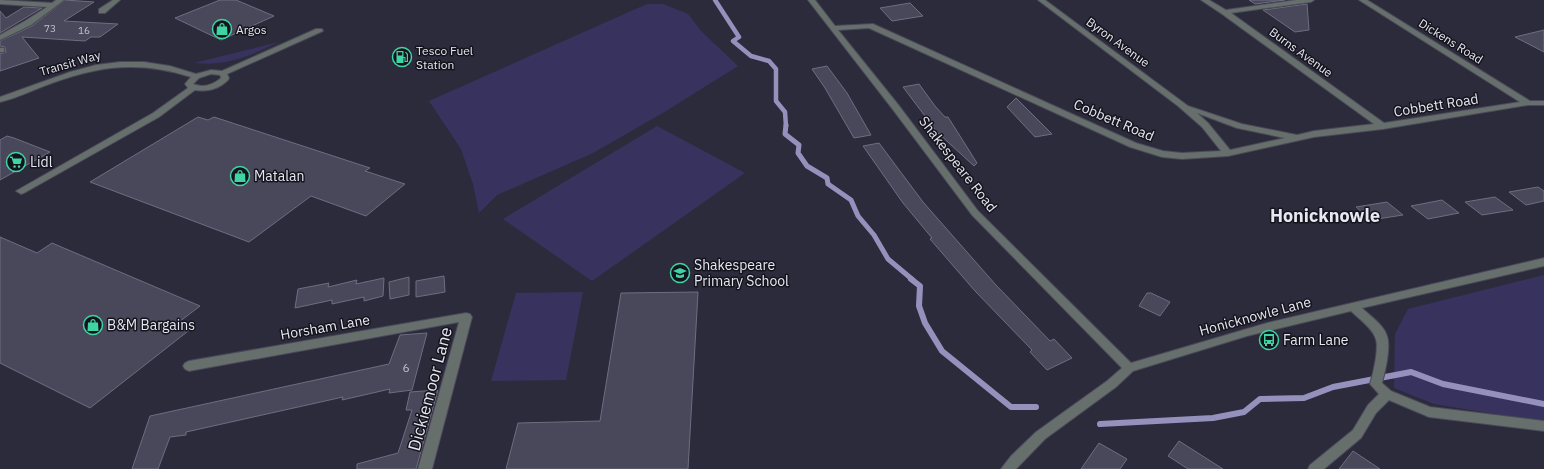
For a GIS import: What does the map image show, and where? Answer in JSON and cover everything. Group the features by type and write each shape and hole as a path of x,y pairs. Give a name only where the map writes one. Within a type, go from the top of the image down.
{"street":[{"path":"0,38 61,0"},
{"path":"102,11 117,0"},
{"name":"Shakespeare Road","path":"811,0 897,109 975,213 1129,368"},
{"name":"Byron Avenue","path":"1041,0 1181,104 1204,125 1228,153"},
{"name":"Burns Avenue","path":"1204,0 1226,12 1383,126"},
{"path":"1226,12 1309,0"},
{"name":"Dickens Road","path":"1362,0 1528,103"},
{"path":"0,2 54,5"},
{"name":"Cobbett Road","path":"833,28 870,26 1133,145 1162,154 1182,156 1228,153 1314,134 1383,126 1528,103 1544,103"},
{"path":"193,88 189,84 196,76 211,72 223,73 319,31"},
{"name":"Transit Way","path":"0,100 66,75 105,65 121,63 167,67 196,76"},
{"path":"21,191 156,115 193,88 214,86 223,81 225,75 223,73"},
{"name":"Byron Avenue","path":"1181,104 1205,115 1240,126 1297,138"},
{"name":"Honicknowle Lane","path":"1008,469 1015,460 1047,429 1119,379 1129,368 1244,333 1496,275 1544,262"},
{"path":"1354,307 1373,325 1382,337 1381,364 1376,384 1387,394 1430,412 1544,426"},
{"name":"Horsham Lane","path":"189,366 466,317"},
{"name":"Dickiemoor Lane","path":"425,469 466,317"},
{"path":"1315,469 1357,434 1372,409 1387,394"}],"shaded area":[{"path":"647,4 663,4 688,14 702,32 738,66 666,111 593,153 497,195 479,213 473,184 461,149 429,101"},
{"path":"279,42 238,59 206,64 194,63"},
{"path":"657,126 745,173 592,281 503,219"},
{"path":"1544,275 1544,422 1434,404 1394,388 1395,334 1408,309"},
{"path":"583,292 566,380 491,381 516,293"}],"building":[{"path":"65,0 94,2 64,21 118,24 100,37 91,37 85,41 22,37 39,58 0,71 0,54 6,52 5,47 0,46 0,41 32,26"},
{"name":"Argos","path":"220,0 236,0 274,16 221,40 175,18"},
{"path":"1249,0 1285,0 1255,4"},
{"path":"910,3 923,16 892,21 880,8"},
{"path":"1307,4 1309,30 1295,32 1263,10"},
{"path":"24,7 42,8 0,33 0,11 6,18"},
{"path":"1544,30 1544,52 1515,37"},
{"path":"827,66 847,93 871,135 854,138 825,88 812,69"},
{"path":"919,84 935,106 945,117 948,117 977,163 974,166 937,132 903,87"},
{"path":"1016,98 1052,134 1035,137 1007,107"},
{"name":"Matalan","path":"198,117 208,120 214,117 370,168 365,171 405,184 366,216 311,196 249,242 90,182"},
{"name":"Lidl","path":"7,136 50,152 0,180 0,140"},
{"path":"879,143 923,202 995,284 1050,341 1054,339 1072,358 1047,370 1030,352 1032,350 975,291 930,239 932,238 903,203 863,146"},
{"path":"1538,187 1544,191 1544,201 1526,205 1509,192"},
{"path":"1495,197 1513,210 1482,215 1465,202"},
{"path":"1442,200 1459,213 1428,219 1411,206"},
{"path":"1387,202 1403,215 1371,220 1356,207"},
{"name":"B&M Bargains","path":"0,237 37,253 52,243 200,306 179,322 192,328 90,408 0,363"},
{"path":"444,276 445,292 416,297 416,281"},
{"path":"409,277 409,295 390,299 389,282"},
{"path":"384,278 383,296 364,301 364,297 332,304 332,300 295,308 298,289 329,283 328,287 357,280 356,284"},
{"path":"698,292 688,469 506,469 518,423 600,421 621,293"},
{"path":"1147,293 1151,293 1170,302 1160,316 1139,306"},
{"path":"427,333 412,390 389,393 390,389 342,400 343,397 186,432 186,435 170,437 158,469 132,469 150,416 389,364 400,335"},
{"path":"438,390 416,469 357,469 357,464 398,453 412,410 406,410 410,392"},
{"path":"1179,441 1223,469 1188,469 1168,456"},
{"path":"1099,443 1127,459 1120,469 1081,469"},
{"path":"1353,451 1380,469 1339,469"}],"waterway":[{"path":"715,0 739,37 733,41 751,56 769,61 776,69 776,101 785,112 786,125"},
{"path":"786,125 785,134 799,145 798,153 807,166 827,178 828,184 851,200 858,216 874,235 888,259 913,280"},
{"path":"911,279 920,286 919,306 925,323 942,351 1011,407 1036,407"},
{"path":"1100,424 1213,418 1244,412 1260,399 1304,398 1333,387 1411,372 1443,384 1544,404"}],"place":[{"name":"Argos","path":"222,29"},
{"name":"Tesco Fuel Station","path":"402,57"},
{"name":"Lidl","path":"16,162"},
{"name":"Matalan","path":"240,176"},
{"name":"Shakespeare Primary School","path":"680,273"},
{"name":"B&M Bargains","path":"93,325"},
{"name":"Farm Lane","path":"1269,340"}],"district":[{"name":"Honicknowle","path":"1325,215"}]}
